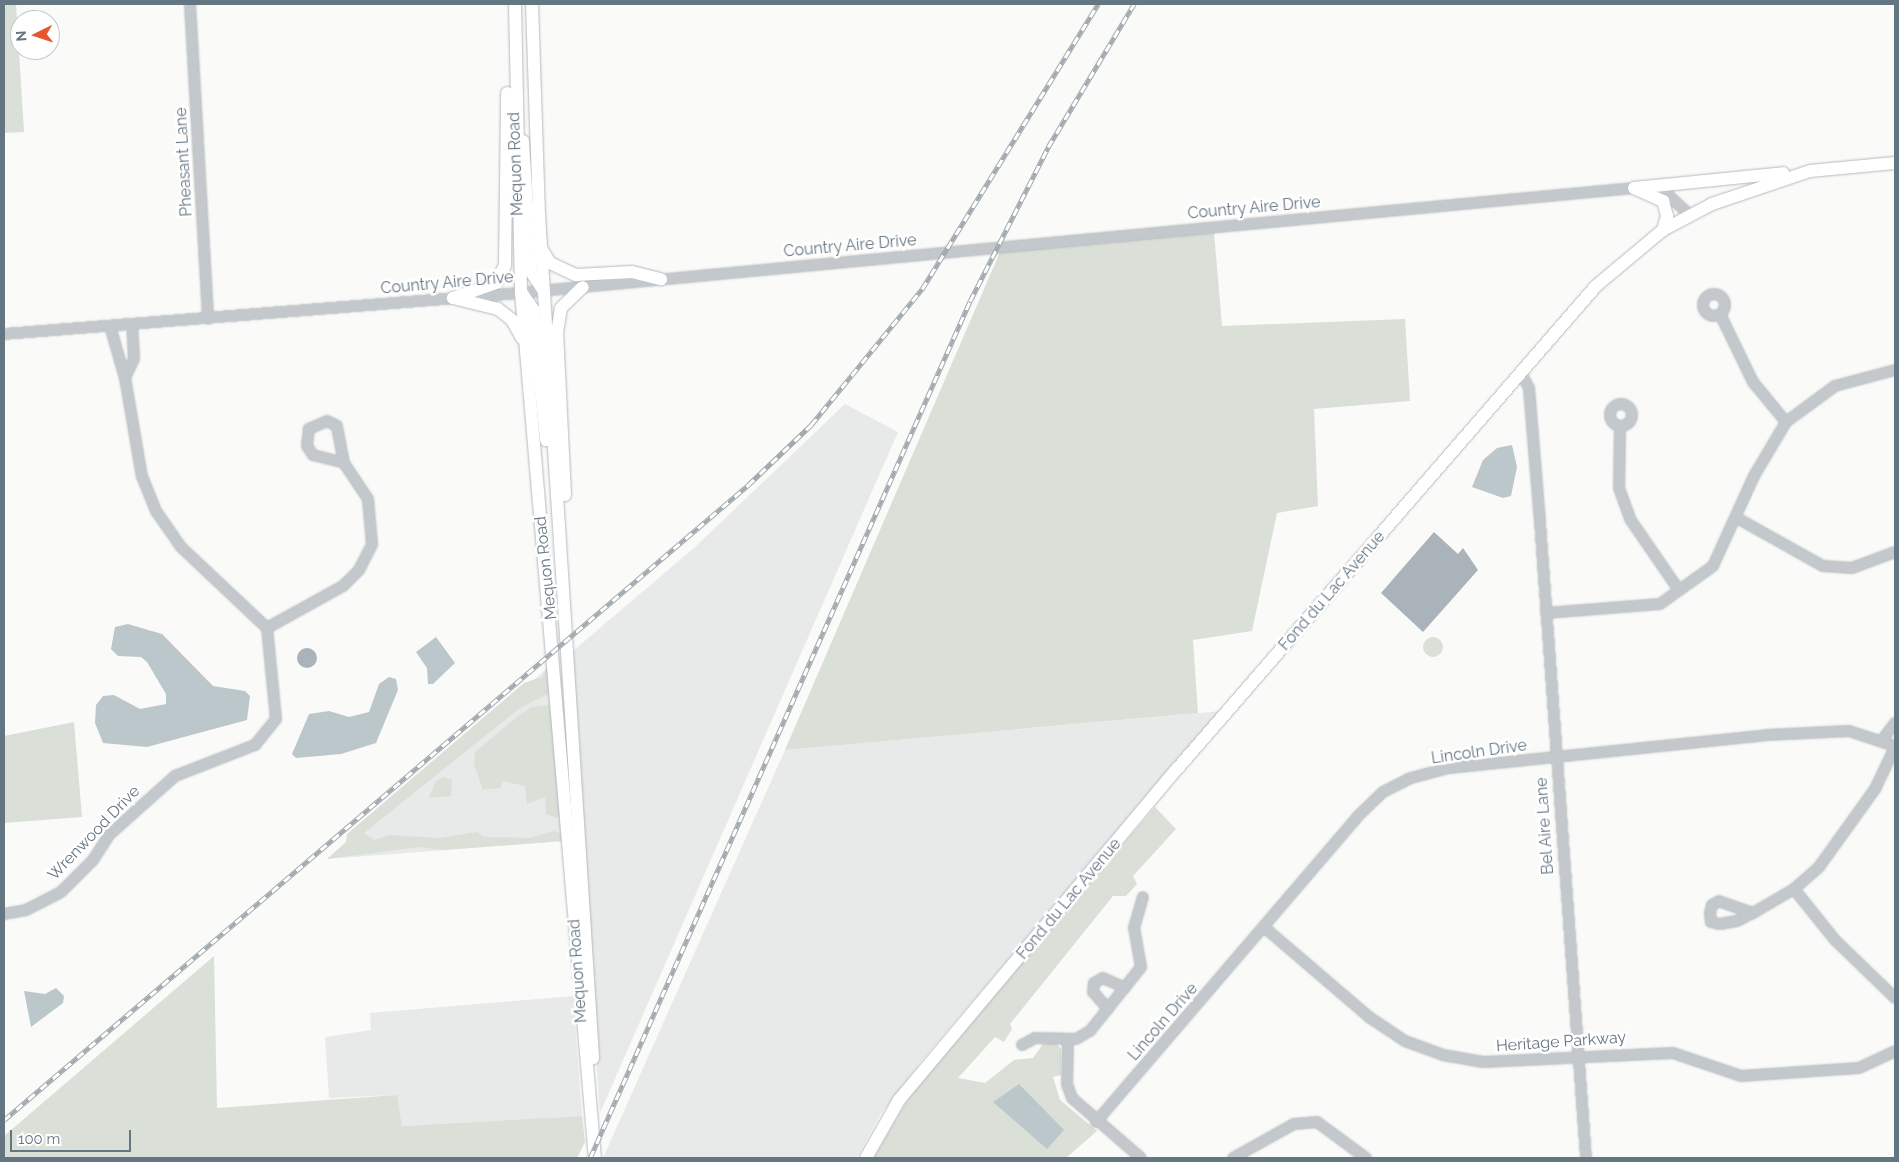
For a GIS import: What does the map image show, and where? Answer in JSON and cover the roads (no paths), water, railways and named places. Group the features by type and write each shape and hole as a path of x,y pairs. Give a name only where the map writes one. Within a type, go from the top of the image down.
{"main road":[{"name":"Mequon Road","path":"515,4 516,47 514,85 521,292 595,1158"},
{"name":"Mequon Road","path":"532,4 540,246 561,532 589,986 592,1131"},
{"path":"453,298 496,282 505,265 505,116 509,67 516,47"},
{"path":"514,85 521,113 531,272 543,290"},
{"name":"Fond du Lac Avenue","path":"866,1158 912,1085 1596,286 1663,230 1690,215 1759,186 1810,171 1895,163"},
{"path":"1634,188 1810,171"},
{"path":"1634,188 1662,201 1667,216 1663,230"},
{"path":"540,246 550,263 564,272 632,272 661,279"},
{"path":"561,532 565,468 558,318 567,299 583,287"},
{"path":"521,292 533,309 540,406 558,500"},
{"path":"453,298 506,314 526,347"}],"street":[{"name":"Pheasant Lane","path":"190,4 208,318"},
{"name":"Country Aire Drive","path":"4,334 583,287 1634,188 1664,192 1690,215"},
{"path":"1720,314 1753,382 1786,422"},
{"path":"125,378 134,359 132,324"},
{"path":"110,326 125,378 142,477 156,511 181,546 267,628 343,586 359,570 372,544 368,499 344,463 337,426 327,421 309,429 307,446 313,455 344,463"},
{"path":"1546,613 1660,604 1713,566 1737,518 1754,476 1786,422 1835,386 1895,370"},
{"name":"Bel Aire Lane","path":"1521,373 1529,388 1586,1158"},
{"path":"1620,427 1619,488 1630,519 1680,590"},
{"path":"1737,518 1823,566 1852,568 1895,552"},
{"name":"Wrenwood Drive","path":"4,914 26,910 61,892 93,860 109,835 175,776 255,745 269,732 276,719 267,628"},
{"path":"1883,739 1895,723"},
{"name":"Lincoln Drive","path":"1096,1122 1264,927 1384,792 1411,778 1449,768 1768,735 1849,731 1883,739 1895,746"},
{"path":"1753,913 1794,889 1819,867 1853,824 1895,746"},
{"path":"1794,889 1835,940 1895,998"},
{"path":"1022,1045 1035,1038 1068,1040 1090,1030 1108,1009 1141,967 1134,928 1143,897"},
{"name":"Heritage Parkway","path":"1264,927 1369,1017 1405,1041 1443,1055 1483,1062 1578,1055 1673,1054 1741,1076 1859,1068 1895,1051"},
{"path":"1108,1009 1093,992 1094,983 1103,978 1125,988"},
{"path":"1068,1040 1069,1092 1096,1122 1140,1158"},
{"path":"1233,1158 1294,1124 1317,1122 1366,1158"}],"railway":[{"path":"4,1120 748,485 811,425 922,289 1098,4"},
{"path":"590,1158 970,301 1048,147 1134,4"}]}
